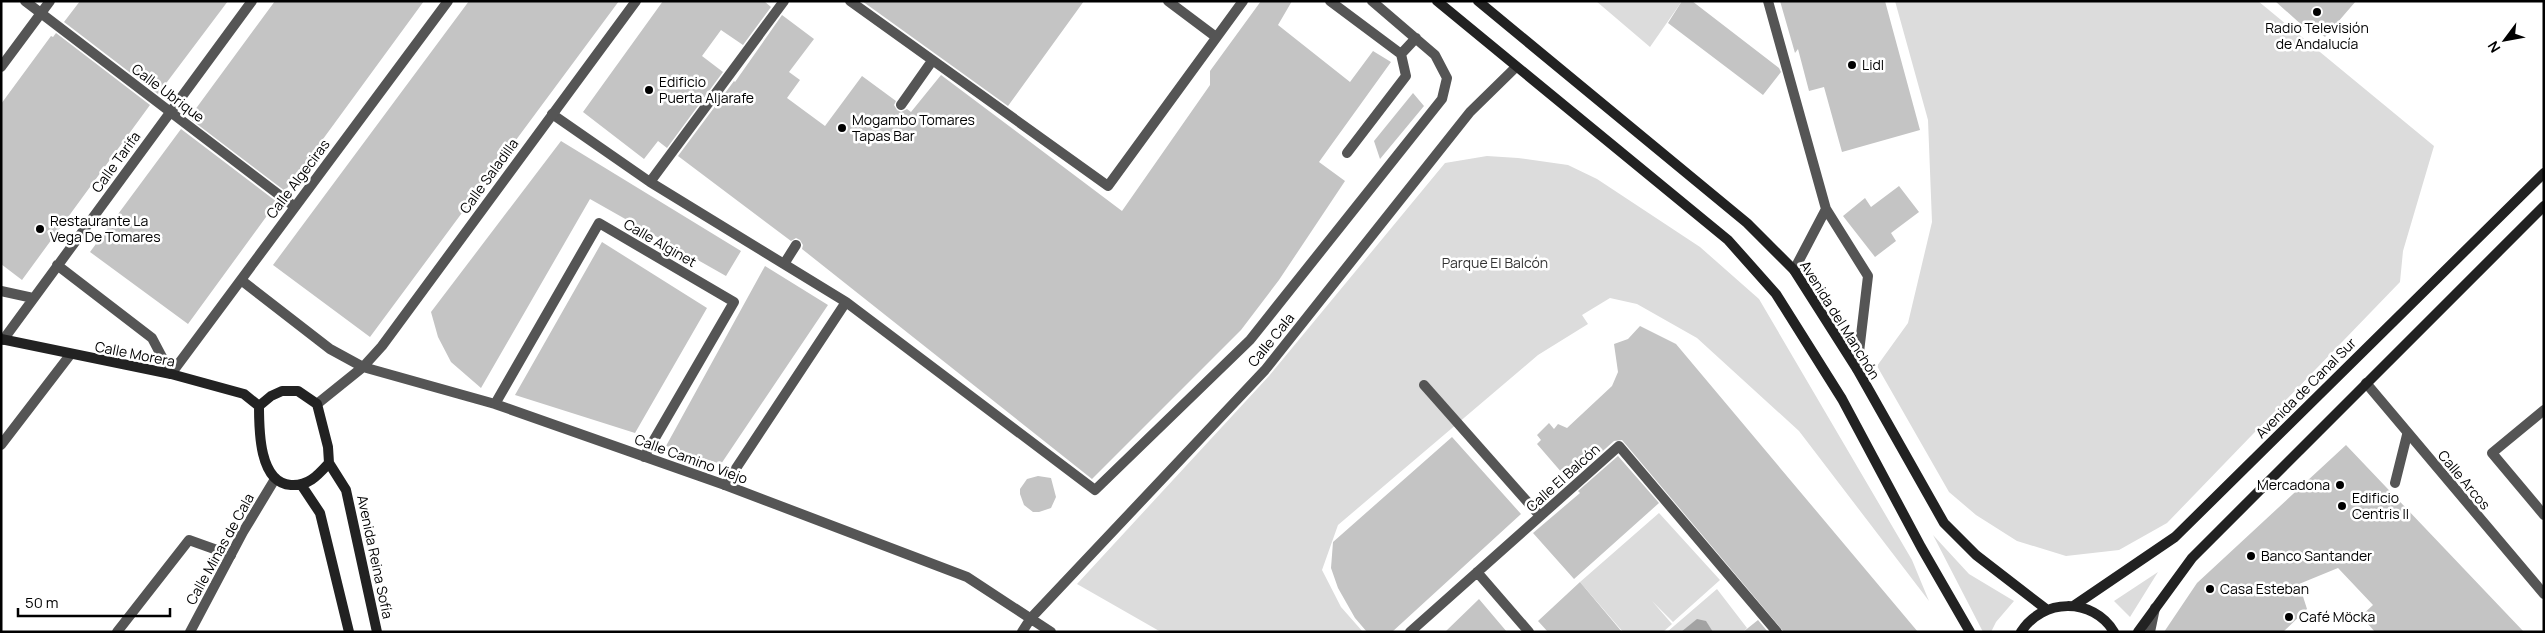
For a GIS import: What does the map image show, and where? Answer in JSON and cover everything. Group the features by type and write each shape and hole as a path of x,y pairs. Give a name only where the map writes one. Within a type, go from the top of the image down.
{"main road":[{"path":"1437,1 1728,240 1776,294 1842,399 1921,547 1970,632"},
{"name":"Avenida del Manchón","path":"1478,1 1747,223 1794,270 1857,369 1944,523 1976,555 2046,609"},
{"name":"Avenida de Canal Sur","path":"2075,606 2175,537 2544,173"},
{"path":"2138,632 2192,558 2544,206"},
{"name":"Calle Morera","path":"2,339 70,355 171,374 244,394 259,406"},
{"path":"282,391 298,391 318,404 328,447 329,463 316,477 302,486 288,485 275,479 265,461 259,432 259,406 271,396 282,391"},
{"name":"Avenida Reina Sofía","path":"329,463 346,490 378,632"},
{"path":"302,486 320,513 349,632"},
{"path":"2021,632 2033,617 2046,609 2059,606 2075,606 2097,613 2114,632"}],"street":[{"name":"Calle Ubrique","path":"25,1 295,207"},
{"path":"1,67 50,1"},
{"name":"Calle Tarifa","path":"2,339 252,1"},
{"name":"Calle Algeciras","path":"171,374 448,1"},
{"name":"Calle Saladilla","path":"363,366 382,346 636,1"},
{"path":"650,182 784,1"},
{"path":"850,1 1108,186 1243,1"},
{"path":"1168,1 1216,37"},
{"path":"1330,1 1401,54 1406,76 1347,153"},
{"path":"552,114 650,182 846,302 1095,490 1250,340 1442,99 1447,78 1435,55 1372,1"},
{"path":"1768,1 1826,209 1868,276 1857,369"},
{"path":"1401,54 1416,38"},
{"path":"901,105 932,61"},
{"name":"Calle Cala","path":"1022,632 1031,618 1265,370 1470,112 1516,67"},
{"path":"1794,270 1826,209"},
{"name":"Calle Alginet","path":"495,404 599,223 734,302 644,457"},
{"path":"784,264 796,245"},
{"path":"57,265 152,338 171,374"},
{"name":"Calle Camino Viejo","path":"241,280 330,349 363,366 495,404 725,485 967,577 1051,632"},
{"path":"1,291 33,298"},
{"path":"725,485 846,302"},
{"path":"1,445 70,355"},
{"path":"318,404 363,366"},
{"name":"Calle Arcos","path":"2366,383 2544,594"},
{"path":"1424,385 1540,516"},
{"path":"2544,410 2492,453 2544,515"},
{"path":"2395,483 2408,435"},
{"name":"Calle El Balcón","path":"1410,632 1619,446 1777,632"},
{"name":"Calle Minas de Cala","path":"190,632 231,555 275,479"},
{"path":"117,632 189,540 231,555"},
{"path":"1476,572 1529,632"},
{"path":"2150,632 2155,608"}],"green space":[{"path":"1596,1 1682,1 1650,47"},
{"path":"1895,1 2258,1 2434,146 2403,251 2400,282 2167,523 2119,550 2066,556 2017,541 1976,515 1949,492 1877,366 1908,323 1932,222 1928,120"},
{"name":"Parque El Balcón","path":"1487,156 1568,165 1597,179 1700,247 1759,299 1912,560 1929,601 1799,431 1697,338 1637,304 1610,298 1582,315 1588,324 1538,355 1338,525 1322,570 1341,607 1363,632 1161,632 1077,584 1269,376 1445,163"},
{"path":"1659,513 1720,580 1673,622 1652,601 1672,624 1663,632 1623,632 1580,582"},
{"path":"1933,535 1969,574 2014,601 1996,622 1991,632 1983,632"},
{"path":"2158,572 2130,617 2114,601"},
{"path":"1717,589 1747,628 1743,632 1667,632"}],"shaded area":[{"path":"1697,619 1706,621 1713,632 1681,632"}],"building":[{"path":"80,1 228,1 158,94 64,22"},
{"path":"275,1 424,1 285,191 189,118"},
{"path":"469,1 619,1 370,337 273,265"},
{"name":"Edificio Puerta Aljarafe","path":"663,1 764,1 771,7 743,45 721,30 702,56 723,72 667,148 658,141 644,159 583,112"},
{"path":"862,1 1084,1 1008,106"},
{"path":"1261,1 1292,1 1278,25 1350,82 1373,51 1391,62 1319,162 1345,181 1279,280 1241,330 1092,479 802,249 803,245 800,240 796,238 791,241 678,156 735,82 782,15 814,39 789,72 800,80 787,98 825,126 862,76 896,101 894,105 897,110 901,112 907,109 911,112 941,75 1122,211 1210,85 1210,71"},
{"path":"1682,1 1692,1 1779,68 1781,72 1763,95 1668,23"},
{"name":"Lidl","path":"1780,1 1885,1 1920,130 1842,152 1824,87 1809,91 1798,49 1795,53"},
{"name":"Radio Televisión de Andalucía","path":"2275,1 2356,1 2325,37 2307,23 2304,27"},
{"path":"56,33 150,105 22,280 1,264 1,104 51,36 53,37"},
{"path":"1413,93 1424,106 1380,159 1374,141"},
{"path":"181,129 277,202 188,324 90,252"},
{"path":"561,141 741,251 726,276 590,199 481,388 451,362 438,337 431,312"},
{"path":"1899,186 1919,212 1891,233 1896,241 1875,257 1843,216 1865,198 1871,207"},
{"path":"602,242 707,308 635,433 515,395"},
{"path":"765,266 828,305 721,464 666,446"},
{"path":"1640,326 1676,344 1918,632 1784,632 1622,440 1614,441 1569,481 1537,444 1541,440 1537,435 1549,423 1554,429 1558,424 1567,428 1612,386 1618,372 1614,344 1628,339"},
{"path":"1452,437 1521,514 1392,632 1367,632 1355,618 1338,588 1331,568 1333,542"},
{"name":"Edificio Centris II","path":"2346,445 2524,632 2375,632 2361,616 2373,605 2338,568 2299,584 2307,609 2283,632 2164,632 2197,583"},
{"path":"1618,456 1659,503 1574,579 1533,533 1580,493 1578,491"},
{"path":"1038,476 1051,478 1056,497 1051,508 1033,512 1024,505 1020,489 1027,479"},
{"path":"1580,582 1622,632 1548,632 1538,621"},
{"path":"1479,599 1507,632 1445,632"},
{"path":"1758,620 1768,632 1743,632"}],"place":[{"name":"Radio Televisión de Andalucía","path":"2317,12"},
{"name":"Lidl","path":"1852,65"},
{"name":"Edificio Puerta Aljarafe","path":"649,90"},
{"name":"Mogambo Tomares Tapas Bar","path":"842,128"},
{"name":"Restaurante La Vega De Tomares","path":"40,229"},
{"name":"Mercadona","path":"2340,485"},
{"name":"Edificio Centris II","path":"2342,506"},
{"name":"Banco Santander","path":"2251,556"},
{"name":"Casa Esteban","path":"2210,589"},
{"name":"Café Möcka","path":"2289,617"}]}
